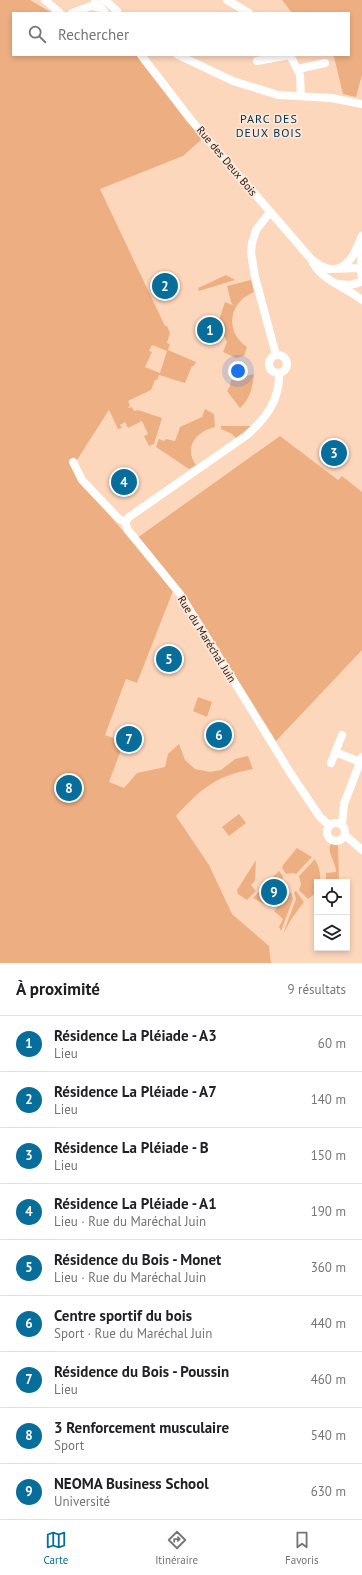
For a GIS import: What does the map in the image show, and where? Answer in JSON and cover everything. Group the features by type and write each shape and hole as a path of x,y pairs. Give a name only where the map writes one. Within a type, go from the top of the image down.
{"street":[{"path":"46,0 59,12"},
{"path":"95,0 103,10"},
{"path":"106,0 118,11"},
{"path":"227,0 247,12"},
{"path":"75,12 91,6 103,10"},
{"path":"180,56 244,85 278,95 331,98 362,104"},
{"path":"257,61 284,56"},
{"path":"291,56 300,75 301,96"},
{"name":"Rue des Deux Bois","path":"144,57 191,120 311,259 323,276 362,300"},
{"path":"298,69 325,63"},
{"path":"270,212 256,230 250,252 255,277 276,355"},
{"path":"338,269 351,260 362,236"},
{"path":"336,284 350,285 362,281 362,244"},
{"name":"Rue des Deux Bois","path":"311,259 325,268 361,268"},
{"path":"276,355 285,357 287,362 284,371 279,373 274,372 269,365 272,358 276,355"},
{"path":"125,522 129,517 247,435 262,422 277,393 279,373"},
{"name":"Rue du Maréchal Juin","path":"73,462 85,484 119,519 125,522 128,530 180,594 291,774 320,817 330,826"},
{"path":"331,763 342,735"},
{"path":"335,752 361,759 344,804 342,825 345,830 345,835 362,850"},
{"path":"342,825 336,823 330,826 328,834 331,839 339,841 345,835"}],"shaded area":[{"path":"0,0 30,0 50,12 12,12 12,56 137,56 202,139 183,156 100,189 165,326 167,326 170,333 167,343 170,344 168,350 196,362 194,366 192,366 185,383 159,375 151,390 128,401 130,405 128,408 132,407 134,411 138,410 162,418 154,444 149,446 144,436 148,434 142,421 128,428 125,422 120,425 122,428 118,429 109,410 75,463 92,494 173,591 137,683 126,679 105,735 124,742 109,782 124,788 137,773 165,767 168,754 179,744 185,760 195,769 210,772 221,770 235,759 248,756 253,769 228,776 210,785 193,798 176,816 209,865 232,914 269,946 271,963 0,963","holes":["152,345 167,351 160,373 145,367 152,352 149,351"]},
{"path":"282,0 362,0 362,75 356,97 343,94 333,56 350,56 350,12 291,12"},
{"path":"226,275 235,280 199,291 198,288"},
{"path":"251,280 254,292 239,303 232,317 235,333 247,347 244,356 236,358 223,352 227,342 218,323 225,302 233,305 227,286"},
{"path":"254,374 250,392 246,401 240,408 227,391 231,380"},
{"path":"205,409 214,414 215,427 203,432 194,441 191,452 192,458 196,465 189,469 156,447 159,439 164,441 166,439 175,441 180,427 202,417"},
{"path":"221,426 250,426 252,429 237,439 232,434 221,429"},
{"path":"280,436 338,480 342,476 362,492 362,650 276,741 183,592 137,538"},
{"path":"198,697 212,702 207,717 193,711"},
{"path":"239,814 246,823 229,836 222,827"},
{"path":"332,842 338,844 339,879 326,879 326,873 336,872 336,868 330,853 330,846"},
{"path":"297,848 312,857 296,874 286,874 282,868 283,865"},
{"path":"315,859 318,865 320,879 314,879 314,894 308,899 299,890 301,884 299,876"},
{"path":"256,860 255,881 251,885 256,891 247,900 238,894 237,890"},
{"path":"279,871 283,876 281,885 264,904 253,898"},
{"path":"296,891 304,902 292,918 283,934 296,899 294,892"},
{"path":"291,892 293,899 281,931 279,927 283,919 274,911"}],"place":[{"name":"Résidence La Pléiade - A7","path":"165,286"},
{"name":"Résidence La Pléiade - A3","path":"210,330"},
{"name":"Résidence La Pléiade - B","path":"334,453"},
{"name":"Résidence La Pléiade - A1","path":"124,482"},
{"name":"Résidence du Bois - Monet","path":"169,659"},
{"name":"Centre sportif du bois","path":"219,735"},
{"name":"Résidence du Bois - Poussin","path":"129,739"},
{"name":"3 Renforcement musculaire","path":"69,788"},
{"name":"NEOMA Business School","path":"274,892"}],"district":[{"name":"PARC DES DEUX BOIS","path":"269,125"}]}
